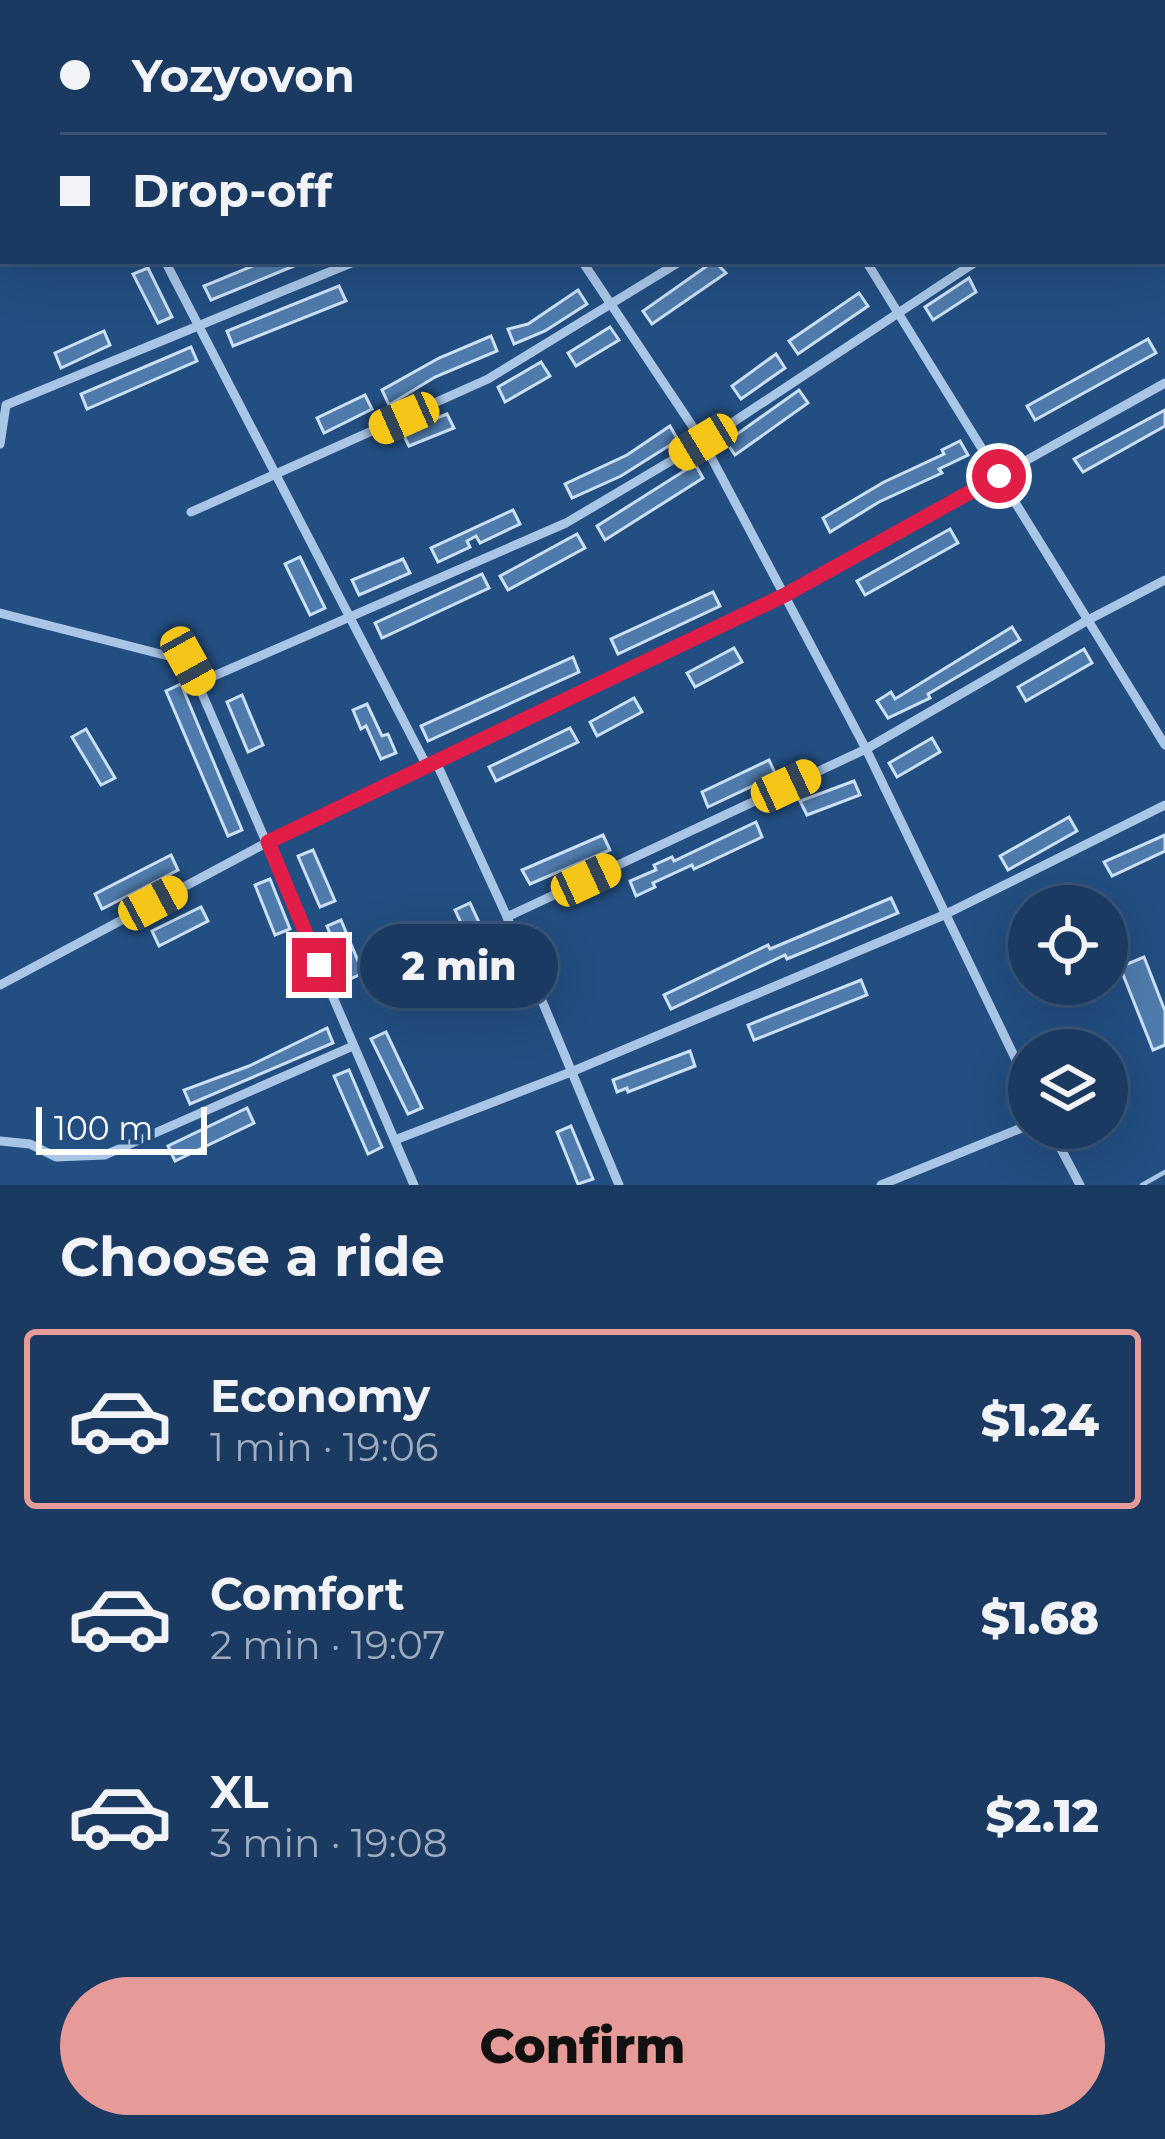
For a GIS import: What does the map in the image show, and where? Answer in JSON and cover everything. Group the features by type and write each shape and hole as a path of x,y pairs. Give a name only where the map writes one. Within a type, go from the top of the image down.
{"street":[{"path":"167,264 431,764 506,917 619,1185"},
{"path":"0,444 6,405 349,264"},
{"path":"584,264 703,442 866,749 1008,1045"},
{"path":"191,512 488,379 676,264"},
{"path":"868,264 1165,746"},
{"path":"200,682 566,523 703,442 972,264"},
{"path":"0,985 268,842 785,595 1165,383"},
{"path":"506,917 866,749 1165,580"},
{"path":"0,613 188,661 414,1185"},
{"path":"395,1140 571,1072 944,915 1165,805"},
{"path":"0,1141 30,1144 56,1157 104,1155 353,1046"},
{"path":"881,1185 1008,1134"},
{"path":"1062,1149 1080,1185"}],"lane":[{"path":"1142,1185 1165,1172"}],"building":[{"path":"258,264 299,264 211,300 204,286"},
{"path":"710,264 726,273 652,324 643,311"},
{"path":"148,268 172,317 158,323 133,274"},
{"path":"969,278 976,292 933,320 925,307"},
{"path":"339,286 346,301 233,346 227,331"},
{"path":"578,290 587,304 514,344 508,329 528,324"},
{"path":"859,293 868,306 798,354 789,341"},
{"path":"610,327 619,340 576,366 568,353"},
{"path":"104,331 110,345 61,368 55,353"},
{"path":"491,336 497,351 435,377 389,405 382,390"},
{"path":"1148,339 1156,353 1035,420 1027,406"},
{"path":"191,347 197,361 87,409 81,394"},
{"path":"776,354 785,368 741,399 732,386"},
{"path":"541,362 550,376 505,402 498,387"},
{"path":"799,390 808,403 735,455 726,442"},
{"path":"365,395 372,409 324,433 317,418"},
{"path":"1165,410 1165,426 1083,472 1074,459"},
{"path":"447,414 454,428 409,446 402,432"},
{"path":"670,426 678,440 621,476 572,498 565,484 627,455"},
{"path":"960,441 968,455 830,532 823,518"},
{"path":"695,464 703,478 605,540 597,526"},
{"path":"513,510 520,524 480,543 476,536 467,541 470,547 438,562 431,548"},
{"path":"950,529 958,543 865,595 857,581"},
{"path":"577,534 585,548 508,590 500,576"},
{"path":"300,557 325,608 310,615 285,564"},
{"path":"403,559 410,573 359,595 352,580"},
{"path":"482,574 489,588 382,638 375,623"},
{"path":"713,592 720,606 618,654 611,639"},
{"path":"1012,627 1020,640 928,694 930,698 888,718 877,701 891,692 895,699"},
{"path":"734,648 742,662 695,687 687,673"},
{"path":"1084,649 1092,663 1026,701 1018,687"},
{"path":"573,657 579,672 428,741 421,726"},
{"path":"181,684 242,830 228,836 166,691"},
{"path":"242,695 263,745 248,752 227,702"},
{"path":"634,698 642,712 597,736 590,722"},
{"path":"367,704 396,753 381,759 366,726 361,729 353,710"},
{"path":"570,728 578,742 496,781 489,767"},
{"path":"86,729 115,778 101,785 72,737"},
{"path":"932,738 940,752 897,777 889,763"},
{"path":"769,760 776,775 708,807 702,792"},
{"path":"854,781 860,795 807,815 800,801"},
{"path":"1069,817 1077,831 1008,870 1000,856"},
{"path":"756,822 762,837 653,883 655,887 636,896 630,881 656,870 654,865 672,857 674,861"},
{"path":"603,835 610,850 530,884 522,870"},
{"path":"1165,835 1165,851 1112,876 1104,862"},
{"path":"313,850 335,901 320,907 298,856"},
{"path":"171,855 178,870 102,909 95,894"},
{"path":"270,879 290,929 275,935 255,885"},
{"path":"891,898 898,913 787,959 785,955 671,1009 664,995 768,945 770,949"},
{"path":"470,903 491,948 476,955 455,910"},
{"path":"201,907 208,921 159,946 152,931"},
{"path":"341,920 363,973 348,980 327,926"},
{"path":"1144,957 1165,1011 1165,1045 1153,1050 1128,987 1128,964"},
{"path":"861,980 867,995 754,1040 748,1025"},
{"path":"327,1028 333,1043 190,1104 184,1090 249,1066"},
{"path":"386,1032 422,1108 408,1114 371,1039"},
{"path":"690,1051 695,1066 617,1092 613,1080"},
{"path":"349,1070 382,1147 368,1154 334,1076"},
{"path":"247,1108 254,1123 175,1161 168,1146"},
{"path":"571,1126 593,1179 578,1184 557,1132"}],"route":[{"path":"319,965 268,842 785,595 999,476"}]}
